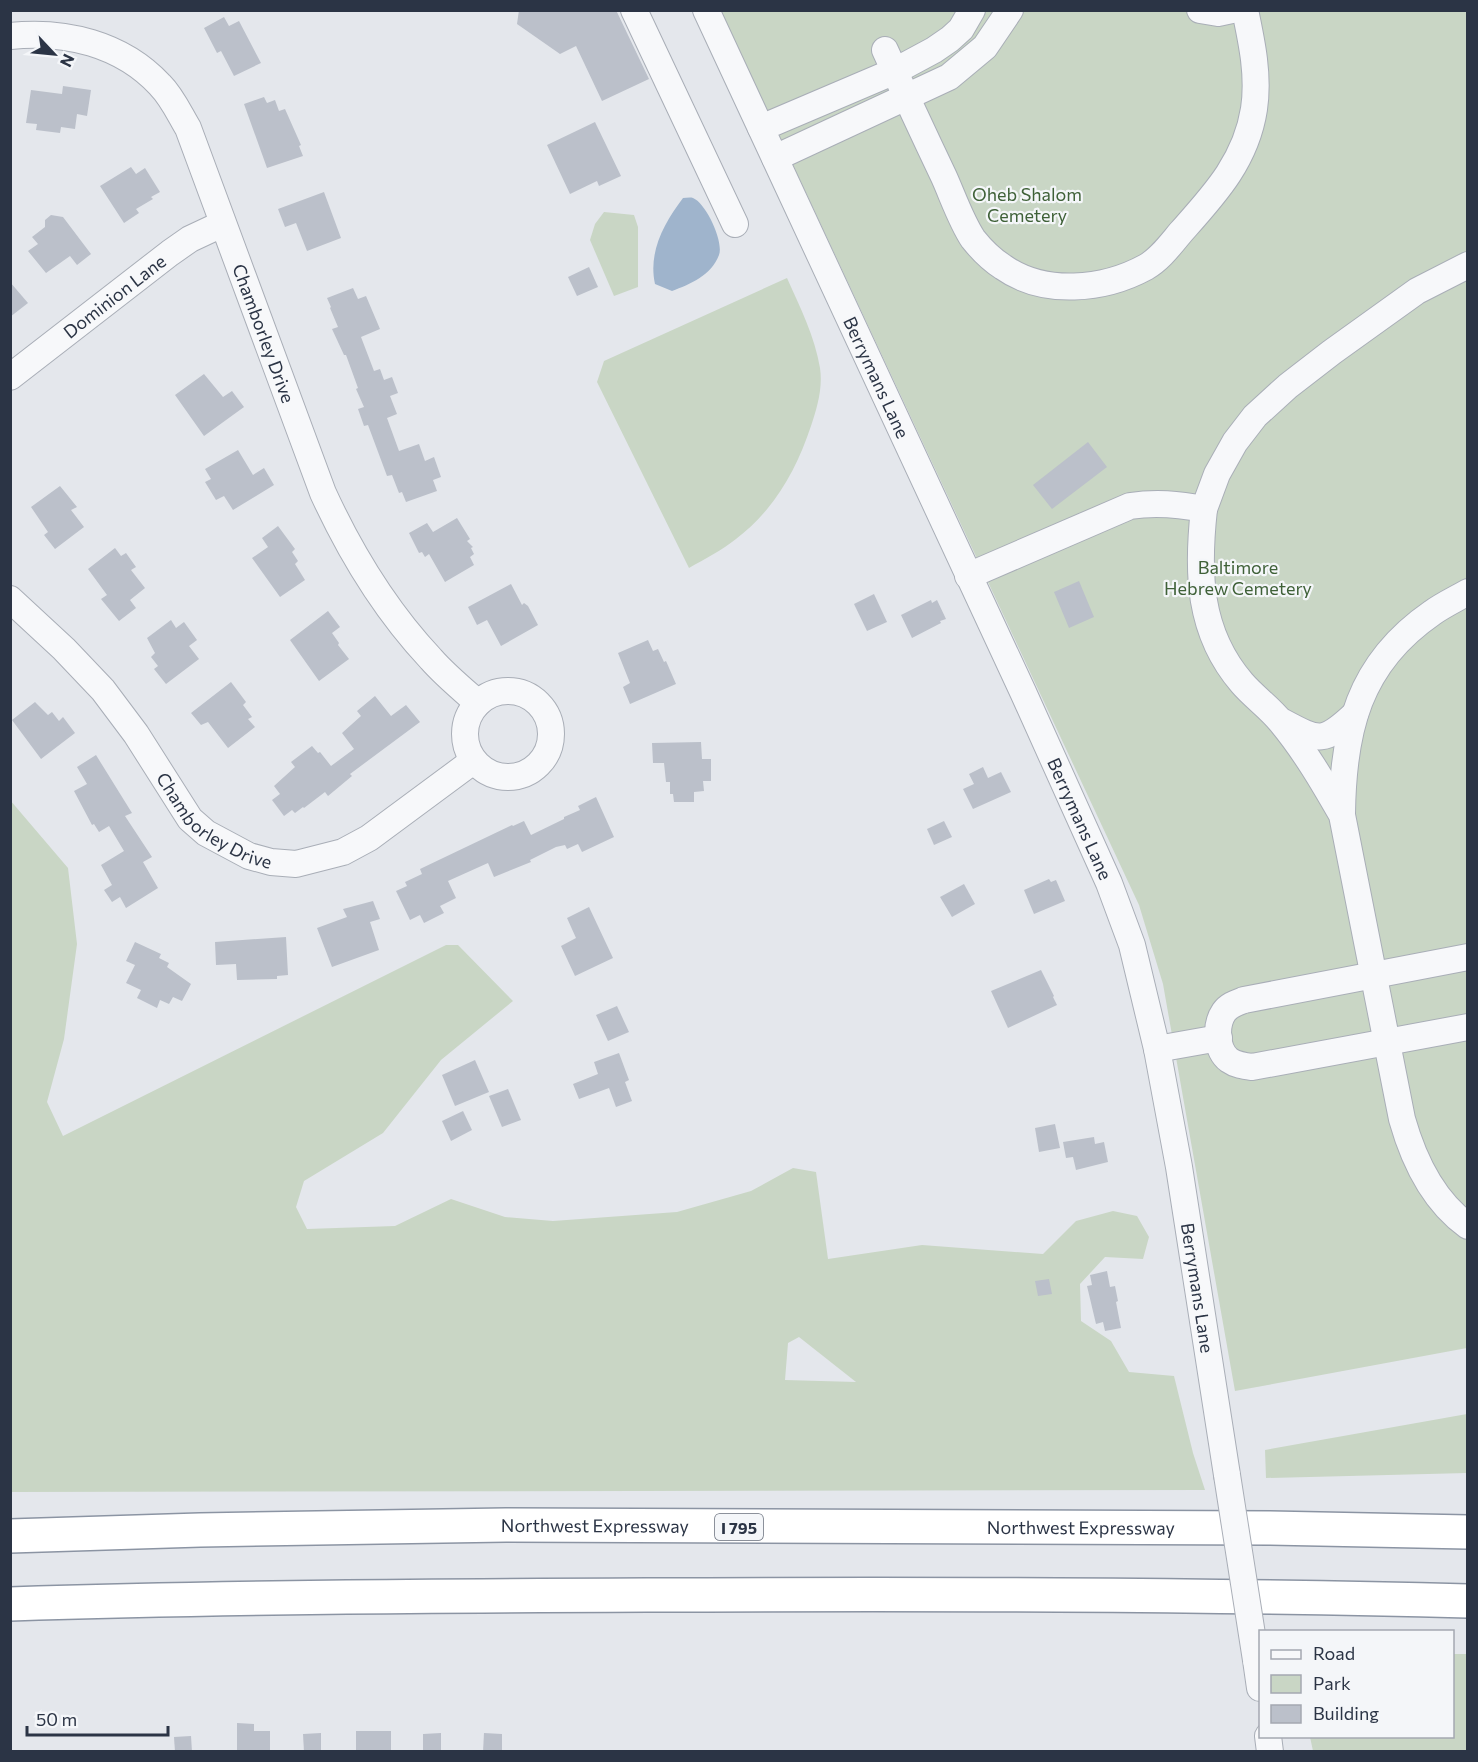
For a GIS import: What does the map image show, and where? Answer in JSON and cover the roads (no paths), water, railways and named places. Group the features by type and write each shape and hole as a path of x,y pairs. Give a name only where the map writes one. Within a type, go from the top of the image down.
{"highway":[{"name":"Northwest Expressway","path":"10,1536 211,1529 506,1525 1258,1528 1467,1532"},
{"path":"10,1604 218,1597 726,1595 1267,1596 1467,1601"}],"street":[{"path":"634,10 735,224"},
{"name":"Berrymans Lane","path":"706,10 1028,703 1109,883 1132,945 1158,1049 1185,1201 1259,1681"},
{"path":"761,128 890,60 934,50 961,29 972,10"},
{"path":"775,158 949,76 972,60 985,47 1010,10"},
{"path":"1200,10 1218,13 1232,10"},
{"path":"890,60 962,216 973,238 987,254 1003,268 1028,279 1078,287 1102,284 1147,267 1161,255 1222,186 1236,161 1254,110 1256,80 1253,48 1245,10"},
{"name":"Chamborley Drive","path":"10,36 32,33 81,39 100,45 143,69 161,86 188,128 323,493 342,535 362,570 408,634 432,661 478,703"},
{"name":"Dominion Lane","path":"10,377 170,253 190,239 222,224"},
{"path":"1342,814 1319,775 1280,721 1227,664 1212,633 1204,606 1200,576 1199,547 1204,508 1217,474 1235,442 1255,416 1288,386 1332,352 1417,291 1467,265"},
{"path":"968,576 1130,506 1152,503 1204,508"},
{"path":"1467,592 1431,613 1401,639 1380,662 1355,714 1342,772 1342,814 1402,1119 1409,1143 1421,1169 1435,1192 1467,1226"},
{"name":"Chamborley Drive","path":"10,599 64,649 103,690 136,734 190,819 206,833 249,856 271,862 296,864 343,852 369,838 473,760"},
{"path":"510,691 521,693 543,709 549,720 551,733 545,757 536,767 513,777 498,776 485,771 473,760 466,744 465,729 469,716 478,703 494,694 510,691"},
{"path":"1280,721 1306,735 1322,737 1334,733 1355,714"},
{"path":"1467,957 1258,997 1233,1004 1221,1019 1219,1038 1222,1053 1240,1066 1252,1067 1467,1027"},
{"path":"1158,1049 1219,1038"}],"water":[{"path":"683,198 693,198 703,207 713,224 720,249 715,262 705,274 672,291 655,284 654,261 659,238"}],"park label":[{"name":"Oheb Shalom Cemetery","path":"1027,204"},
{"name":"Baltimore Hebrew Cemetery","path":"1238,577"}]}
